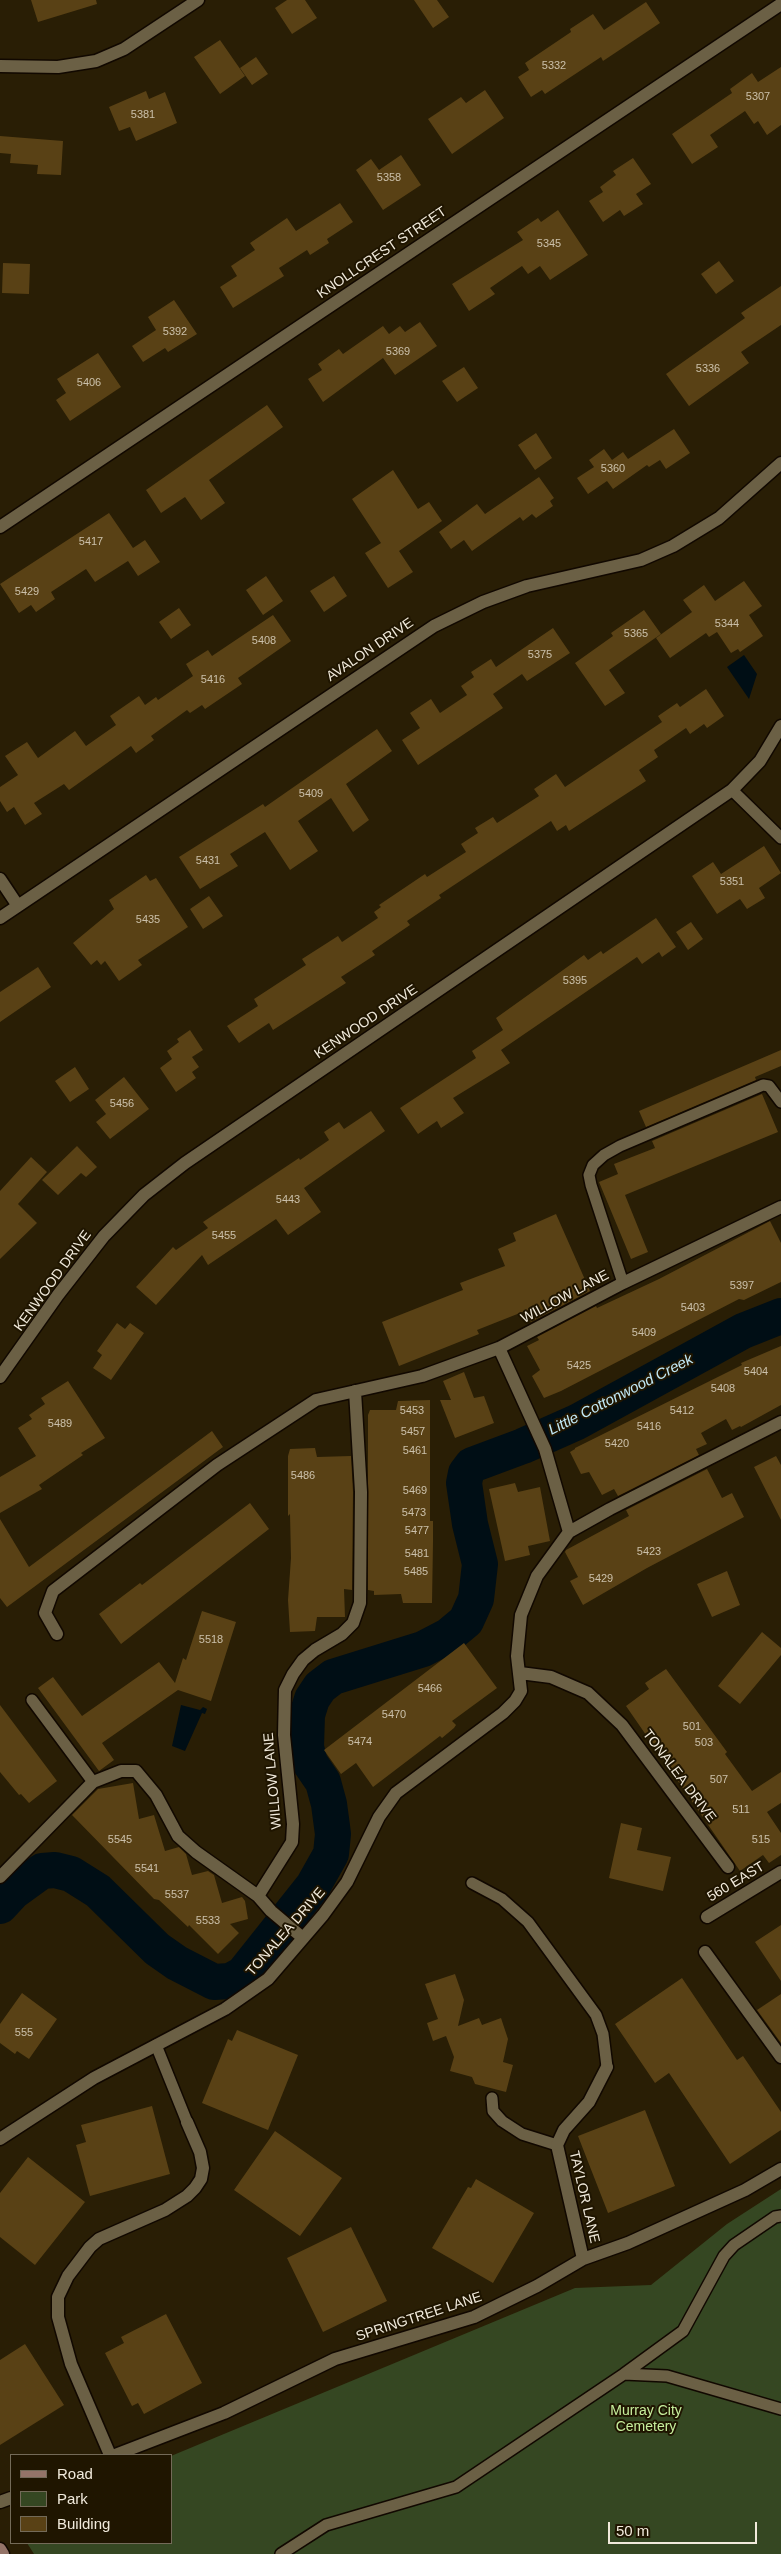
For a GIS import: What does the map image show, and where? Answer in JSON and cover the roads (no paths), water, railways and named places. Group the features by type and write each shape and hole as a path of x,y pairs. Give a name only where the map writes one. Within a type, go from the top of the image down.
{"street":[{"path":"0,66 58,67 96,61 124,49 198,0"},
{"name":"KNOLLCREST STREET","path":"0,527 781,4"},
{"name":"AVALON DRIVE","path":"0,918 434,626 483,602 527,586 641,560 673,546 719,518 781,463"},
{"name":"KENWOOD DRIVE","path":"0,1377 58,1295 104,1236 144,1195 185,1163 732,790 760,761 781,726"},
{"path":"0,879 18,906"},
{"name":"WILLOW LANE","path":"57,1634 44,1613 53,1591 217,1465 316,1400 422,1376 499,1348 623,1283 781,1207"},
{"path":"499,1348 545,1448 569,1532"},
{"name":"WILLOW LANE","path":"258,1896 292,1842 293,1824 284,1736 285,1690 303,1660 315,1650 342,1634 353,1623 360,1603 361,1492 355,1391"},
{"name":"TONALEA DRIVE","path":"0,2139 94,2078 254,1991 268,1979 323,1915 347,1882 380,1817 396,1793 496,1718 515,1701 521,1691 517,1656 521,1615 537,1576 569,1532 625,1501 781,1422"},
{"name":"TONALEA DRIVE","path":"520,1673 551,1677 588,1693 622,1725 728,1867"},
{"path":"0,1877 93,1782 122,1771 136,1771 156,1795 178,1836 196,1852 258,1896 271,1911 303,1938"},
{"name":"560 EAST","path":"707,1917 781,1872"},
{"path":"705,1952 781,2057"},
{"name":"TAYLOR LANE","path":"583,2259 557,2145 564,2130 589,2102 607,2067"},
{"path":"110,2454 65,2346 58,2317 58,2297 68,2276 90,2247 100,2239 165,2210 187,2196 195,2188 203,2168 200,2152 188,2122"},
{"name":"SPRINGTREE LANE","path":"118,2454 224,2413 335,2359 474,2317 537,2286 583,2259 628,2243 746,2190 781,2169"},
{"path":"0,2549 3,2554"}],"lane":[{"path":"732,790 781,838"},
{"path":"623,1283 591,1185 589,1175 593,1165 620,1146 763,1084 769,1086 781,1102"},
{"path":"32,1700 93,1782"},
{"path":"472,1883 502,1899 528,1922 545,1945 596,2015 603,2034 607,2067"},
{"path":"156,2045 188,2122"},
{"path":"492,2098 493,2111 502,2121 522,2134 557,2145"},
{"path":"281,2554 326,2526 456,2487 624,2374 683,2331 724,2256 734,2245 775,2217 781,2216"},
{"path":"624,2374 667,2376 781,2409"}],"waterway":[{"name":"Little Cottonwood Creek","path":"0,1906 13,1892 42,1871 55,1870 71,1874 98,1891 157,1949 177,1963 214,1982 230,1981 243,1974 313,1886 331,1854 333,1834 329,1804 323,1782 310,1763 306,1747 307,1715 312,1699 320,1687 333,1677 423,1649 448,1636 466,1621 476,1599 480,1564 470,1524 464,1483 466,1473 472,1465 523,1446 577,1422 743,1331 781,1316"}],"park label":[{"name":"Murray City Cemetery","path":"646,2420"}]}
